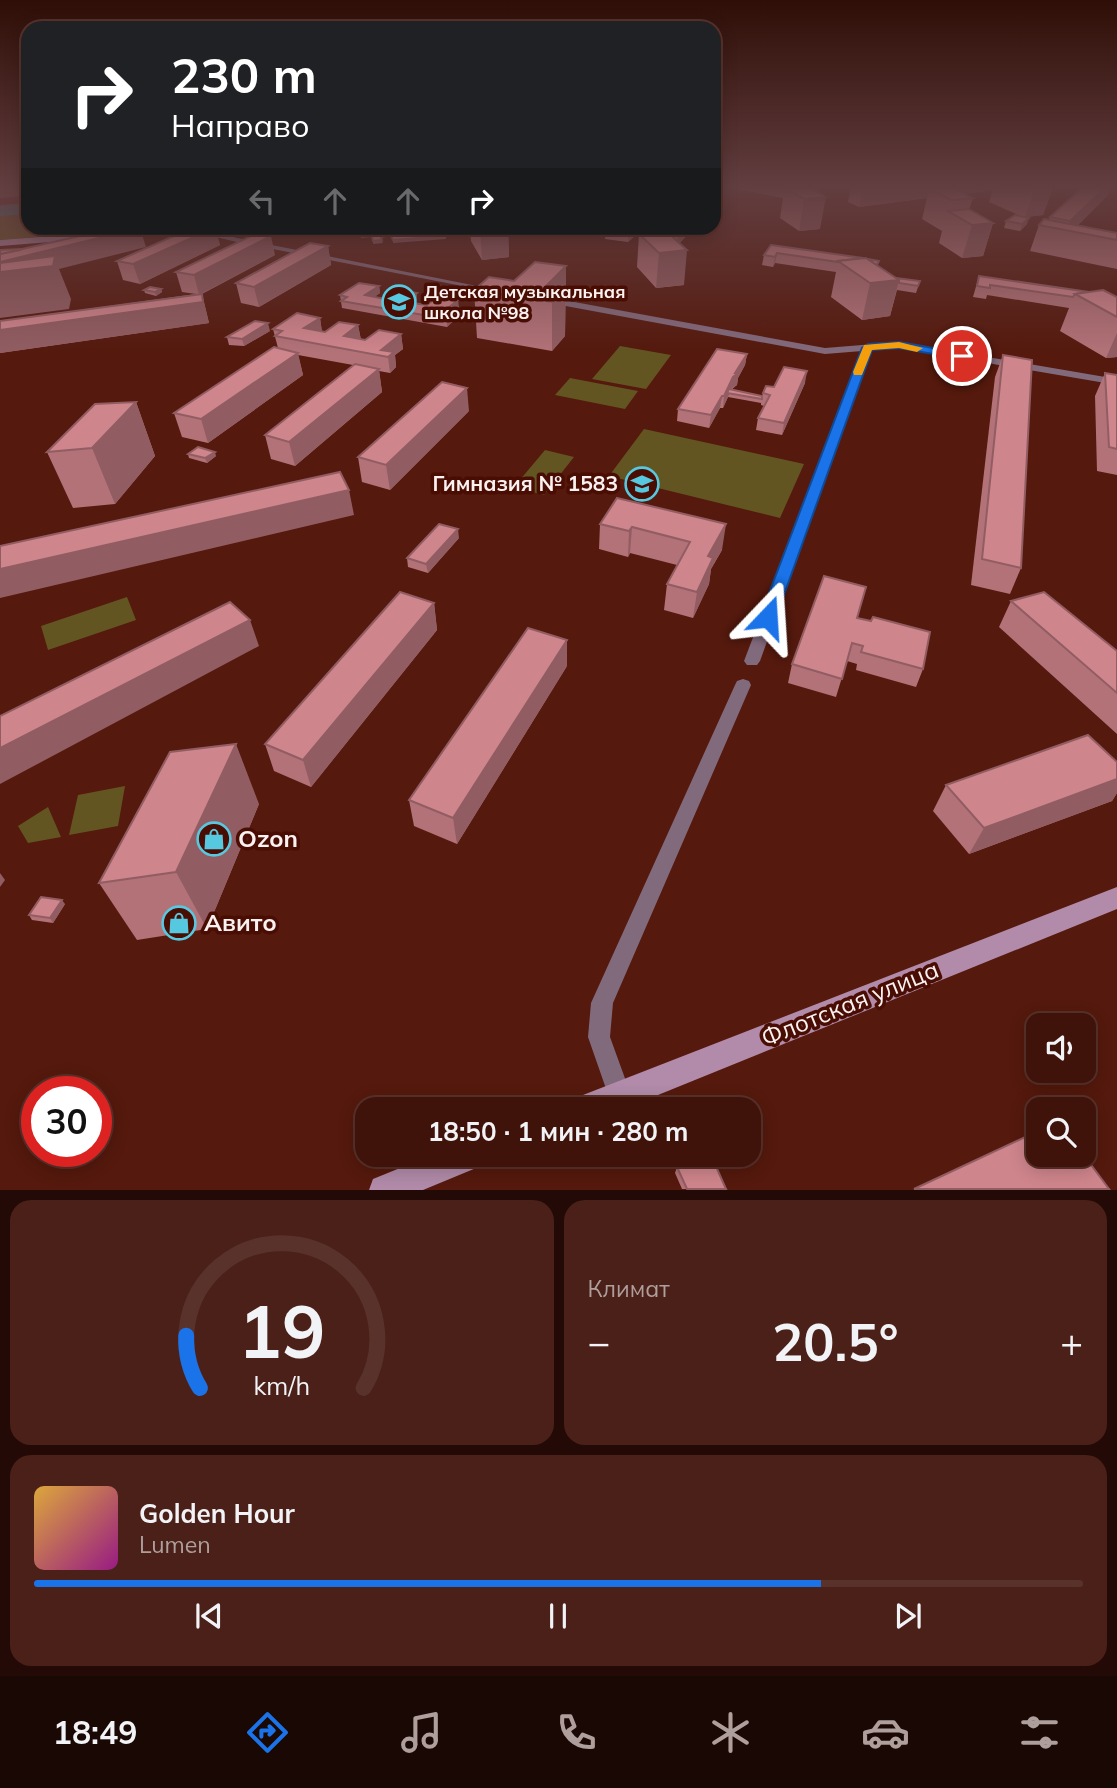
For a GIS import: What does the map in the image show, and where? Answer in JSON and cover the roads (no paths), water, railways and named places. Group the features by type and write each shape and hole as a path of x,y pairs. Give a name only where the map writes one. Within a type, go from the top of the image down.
{"main road":[{"name":"Флотская улица","path":"614,1097 1117,898"},
{"path":"384,1189 440,1167"}],"street":[{"path":"250,243 508,293"},
{"path":"535,298 825,351 899,345 1117,382"},
{"path":"752,661 868,348"},
{"path":"619,1095 599,1037 602,1003 743,685"}],"place":[{"name":"Детская музыкальная школа №98","path":"399,302"},
{"name":"Гимназия № 1583","path":"642,484"},
{"name":"Ozon","path":"214,839"},
{"name":"Авито","path":"179,923"}]}
